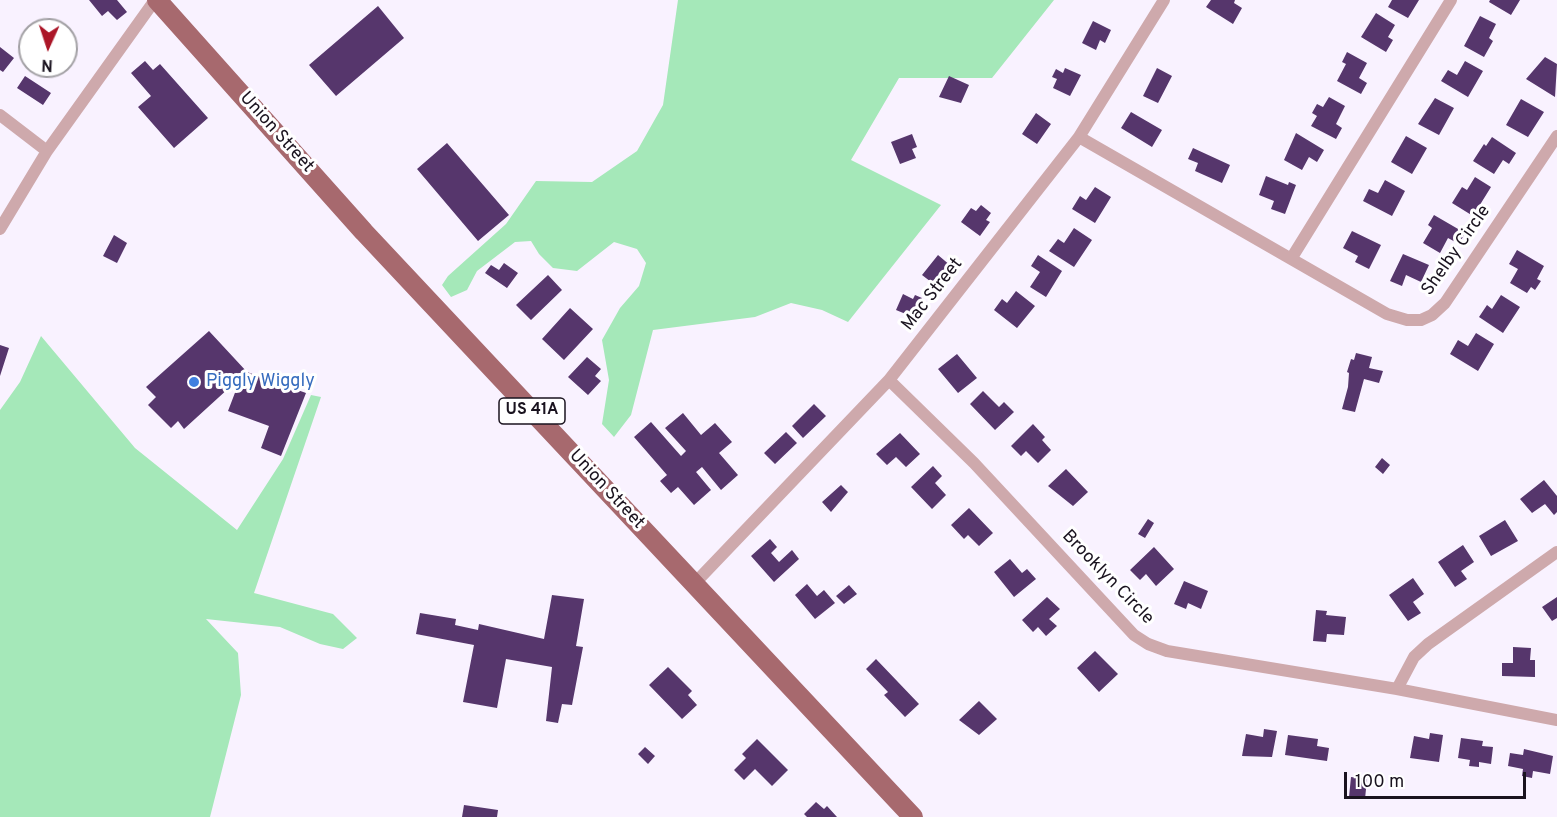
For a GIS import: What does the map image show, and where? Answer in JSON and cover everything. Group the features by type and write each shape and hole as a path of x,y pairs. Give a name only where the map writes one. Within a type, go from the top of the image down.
{"main road":[{"name":"Union Street","path":"156,0 364,232 913,817"}],"street":[{"path":"0,229 47,151 156,0"},
{"name":"Mac Street","path":"694,584 889,380 1080,137 1164,0"},
{"path":"1291,259 1451,0"},
{"path":"0,115 47,151"},
{"name":"Shelby Circle","path":"1080,137 1387,314 1407,320 1421,320 1432,315 1445,303 1557,136"},
{"name":"Brooklyn Circle","path":"889,380 974,463 1134,635 1148,644 1167,651 1397,689 1557,720"},
{"path":"1397,689 1414,657 1428,644 1557,552"}],"green space":[{"path":"678,0 1054,0 992,78 899,78 851,160 941,205 848,322 822,310 791,303 755,317 653,330 631,415 614,437 602,424 609,380 602,340 620,308 639,286 646,263 637,249 614,242 577,271 553,268 539,254 531,241 515,242 477,271 467,290 451,297 442,285 448,276 506,224 536,181 592,182 637,151 663,105"},
{"path":"41,336 135,448 237,530 283,459 311,395 321,397 254,593 333,614 357,638 343,649 320,644 280,627 206,619 238,653 241,695 210,817 0,817 0,410 20,382"}],"building":[{"path":"89,0 117,0 127,12 117,20 108,11 102,16"},
{"path":"1211,0 1235,0 1234,3 1242,8 1233,24 1206,7"},
{"path":"1392,0 1419,0 1408,18 1388,7"},
{"path":"1490,0 1520,0 1511,15 1489,2"},
{"path":"378,6 404,38 336,96 309,65"},
{"path":"1376,13 1395,25 1388,37 1393,40 1386,52 1361,37"},
{"path":"1480,16 1496,24 1489,38 1493,41 1484,57 1464,46"},
{"path":"1093,21 1111,30 1105,43 1100,40 1096,50 1082,43"},
{"path":"0,47 14,58 3,72 0,70"},
{"path":"1347,52 1367,63 1359,78 1367,83 1361,94 1337,81 1346,64 1342,62"},
{"path":"1545,57 1557,64 1555,97 1526,79"},
{"path":"145,61 153,70 160,64 208,118 174,148 138,107 151,96 131,73"},
{"path":"1465,61 1483,71 1468,97 1441,81 1448,70 1457,75"},
{"path":"1065,68 1081,75 1070,96 1053,88 1057,79 1052,77 1056,69 1063,73"},
{"path":"1157,68 1172,76 1158,103 1143,96"},
{"path":"949,76 969,85 961,103 939,97"},
{"path":"24,78 28,78 51,93 43,105 17,88"},
{"path":"1329,97 1345,106 1336,124 1342,128 1336,139 1311,126 1317,116 1312,113 1317,104 1323,107"},
{"path":"1435,98 1454,108 1439,135 1418,124"},
{"path":"1521,99 1544,112 1528,137 1506,125"},
{"path":"1131,112 1162,130 1152,147 1121,128"},
{"path":"1036,113 1051,124 1037,144 1022,134"},
{"path":"1296,133 1324,150 1317,162 1309,157 1302,170 1284,160"},
{"path":"912,134 917,147 912,149 916,158 900,164 891,142"},
{"path":"1406,136 1427,148 1412,174 1391,162"},
{"path":"1492,137 1516,153 1509,164 1503,160 1494,174 1473,161 1484,144 1486,146"},
{"path":"447,143 509,215 478,241 417,169"},
{"path":"1193,148 1230,165 1222,183 1195,171 1198,163 1188,159"},
{"path":"1266,176 1288,185 1289,182 1296,185 1285,214 1271,209 1274,201 1259,195"},
{"path":"1475,177 1491,187 1473,216 1452,203 1462,187 1467,190"},
{"path":"1385,180 1405,191 1392,216 1363,201 1369,189 1378,193"},
{"path":"1095,187 1111,197 1095,223 1072,209 1080,196 1086,200"},
{"path":"981,205 991,213 986,220 990,222 980,236 961,222 971,208 976,211"},
{"path":"1434,215 1465,233 1459,244 1448,238 1440,253 1423,243 1432,228 1428,225"},
{"path":"1074,228 1092,240 1074,267 1049,251 1058,239 1064,243"},
{"path":"1352,231 1381,245 1369,269 1355,262 1358,256 1343,248"},
{"path":"114,235 127,243 117,263 103,256"},
{"path":"1517,250 1544,266 1537,279 1541,281 1535,290 1531,287 1527,293 1510,283 1518,269 1509,264"},
{"path":"1403,254 1429,265 1421,282 1406,275 1402,286 1390,281"},
{"path":"938,255 951,266 935,285 922,275"},
{"path":"1038,255 1062,271 1046,297 1030,287 1040,272 1031,266"},
{"path":"504,263 518,273 507,288 485,273 491,265 499,270"},
{"path":"548,275 562,290 531,320 516,305"},
{"path":"1016,291 1035,306 1017,328 994,310 1002,299 1007,303"},
{"path":"903,294 913,299 915,295 922,298 913,317 896,310"},
{"path":"1501,295 1520,307 1503,333 1479,317 1487,305 1492,309"},
{"path":"570,308 593,329 564,360 542,339"},
{"path":"209,331 247,372 306,393 281,456 261,448 269,426 228,411 241,377 184,429 178,421 171,428 148,405 156,397 146,387"},
{"path":"1476,333 1494,344 1478,371 1450,354 1458,340 1468,346"},
{"path":"0,345 9,348 0,376"},
{"path":"1356,353 1372,357 1369,368 1383,371 1379,383 1364,379 1355,412 1342,409 1348,387 1349,373 1347,372 1351,359 1354,360"},
{"path":"957,354 977,378 958,393 938,369"},
{"path":"587,357 601,369 595,376 601,381 588,395 568,377"},
{"path":"983,391 999,407 1004,402 1014,412 995,430 970,404"},
{"path":"814,404 826,416 803,438 792,426"},
{"path":"683,413 701,435 715,423 732,442 719,453 738,475 721,490 702,467 696,472 711,490 694,505 678,487 671,493 660,481 667,475 634,437 651,422 681,456 686,451 665,428"},
{"path":"1033,424 1045,437 1042,440 1051,450 1038,463 1026,451 1021,456 1011,446"},
{"path":"786,432 797,443 775,464 764,453"},
{"path":"900,433 920,454 906,467 896,457 887,465 876,454"},
{"path":"1382,458 1390,465 1383,474 1375,467"},
{"path":"933,466 942,476 935,483 946,495 932,509 911,487"},
{"path":"1066,469 1088,492 1073,506 1048,486"},
{"path":"1544,480 1557,496 1557,512 1554,515 1545,504 1532,513 1520,499"},
{"path":"841,485 848,492 831,512 822,502"},
{"path":"969,508 993,533 979,546 968,535 964,539 951,525"},
{"path":"1148,519 1154,523 1145,538 1138,534"},
{"path":"1505,520 1518,541 1491,556 1479,536"},
{"path":"770,539 777,547 771,553 779,562 792,550 799,559 774,582 751,556"},
{"path":"1463,545 1474,562 1461,571 1467,579 1455,587 1438,562"},
{"path":"1154,547 1174,569 1156,586 1146,574 1140,580 1130,570"},
{"path":"1010,559 1022,573 1027,569 1036,579 1014,597 994,572"},
{"path":"1413,578 1424,594 1413,602 1421,613 1408,621 1389,595"},
{"path":"1184,581 1208,591 1201,609 1188,603 1186,609 1174,604"},
{"path":"807,584 817,596 824,590 835,603 815,619 795,595"},
{"path":"849,585 857,594 844,604 836,596"},
{"path":"552,595 584,599 576,646 583,647 572,705 562,704 558,723 546,721 552,667 506,659 497,708 463,702 474,645 416,634 420,613 456,619 455,625 478,630 479,624 544,639"},
{"path":"1047,597 1060,609 1049,619 1057,626 1046,636 1038,627 1033,632 1022,620"},
{"path":"1557,597 1557,618 1552,621 1542,607"},
{"path":"1316,610 1327,611 1326,615 1346,617 1344,635 1327,634 1326,642 1313,641"},
{"path":"1513,647 1531,648 1530,660 1535,660 1535,677 1502,676 1502,663 1513,663"},
{"path":"1095,651 1118,674 1099,692 1077,668"},
{"path":"876,659 919,704 905,717 884,695 888,692 866,669"},
{"path":"668,667 692,691 688,695 697,705 682,719 649,685"},
{"path":"979,701 997,719 979,735 959,720"},
{"path":"1264,729 1277,731 1272,757 1242,756 1246,734 1263,737"},
{"path":"1430,733 1443,735 1439,762 1410,758 1414,736 1429,739"},
{"path":"1288,735 1318,739 1317,746 1329,748 1327,761 1285,755"},
{"path":"1461,738 1483,741 1482,746 1493,747 1491,764 1479,762 1479,767 1469,766 1470,760 1458,758"},
{"path":"757,739 788,770 772,786 755,769 744,780 734,770 746,758 742,754"},
{"path":"645,747 655,756 648,764 638,754"},
{"path":"1524,749 1553,756 1550,774 1533,771 1532,778 1522,776 1523,769 1508,766 1510,753 1523,755"},
{"path":"1351,777 1367,779 1365,799 1349,797"},
{"path":"816,802 824,809 827,806 837,817 807,817 804,814"},
{"path":"464,805 498,810 497,817 462,817"}],"place":[{"name":"Piggly Wiggly","path":"194,382"}]}
